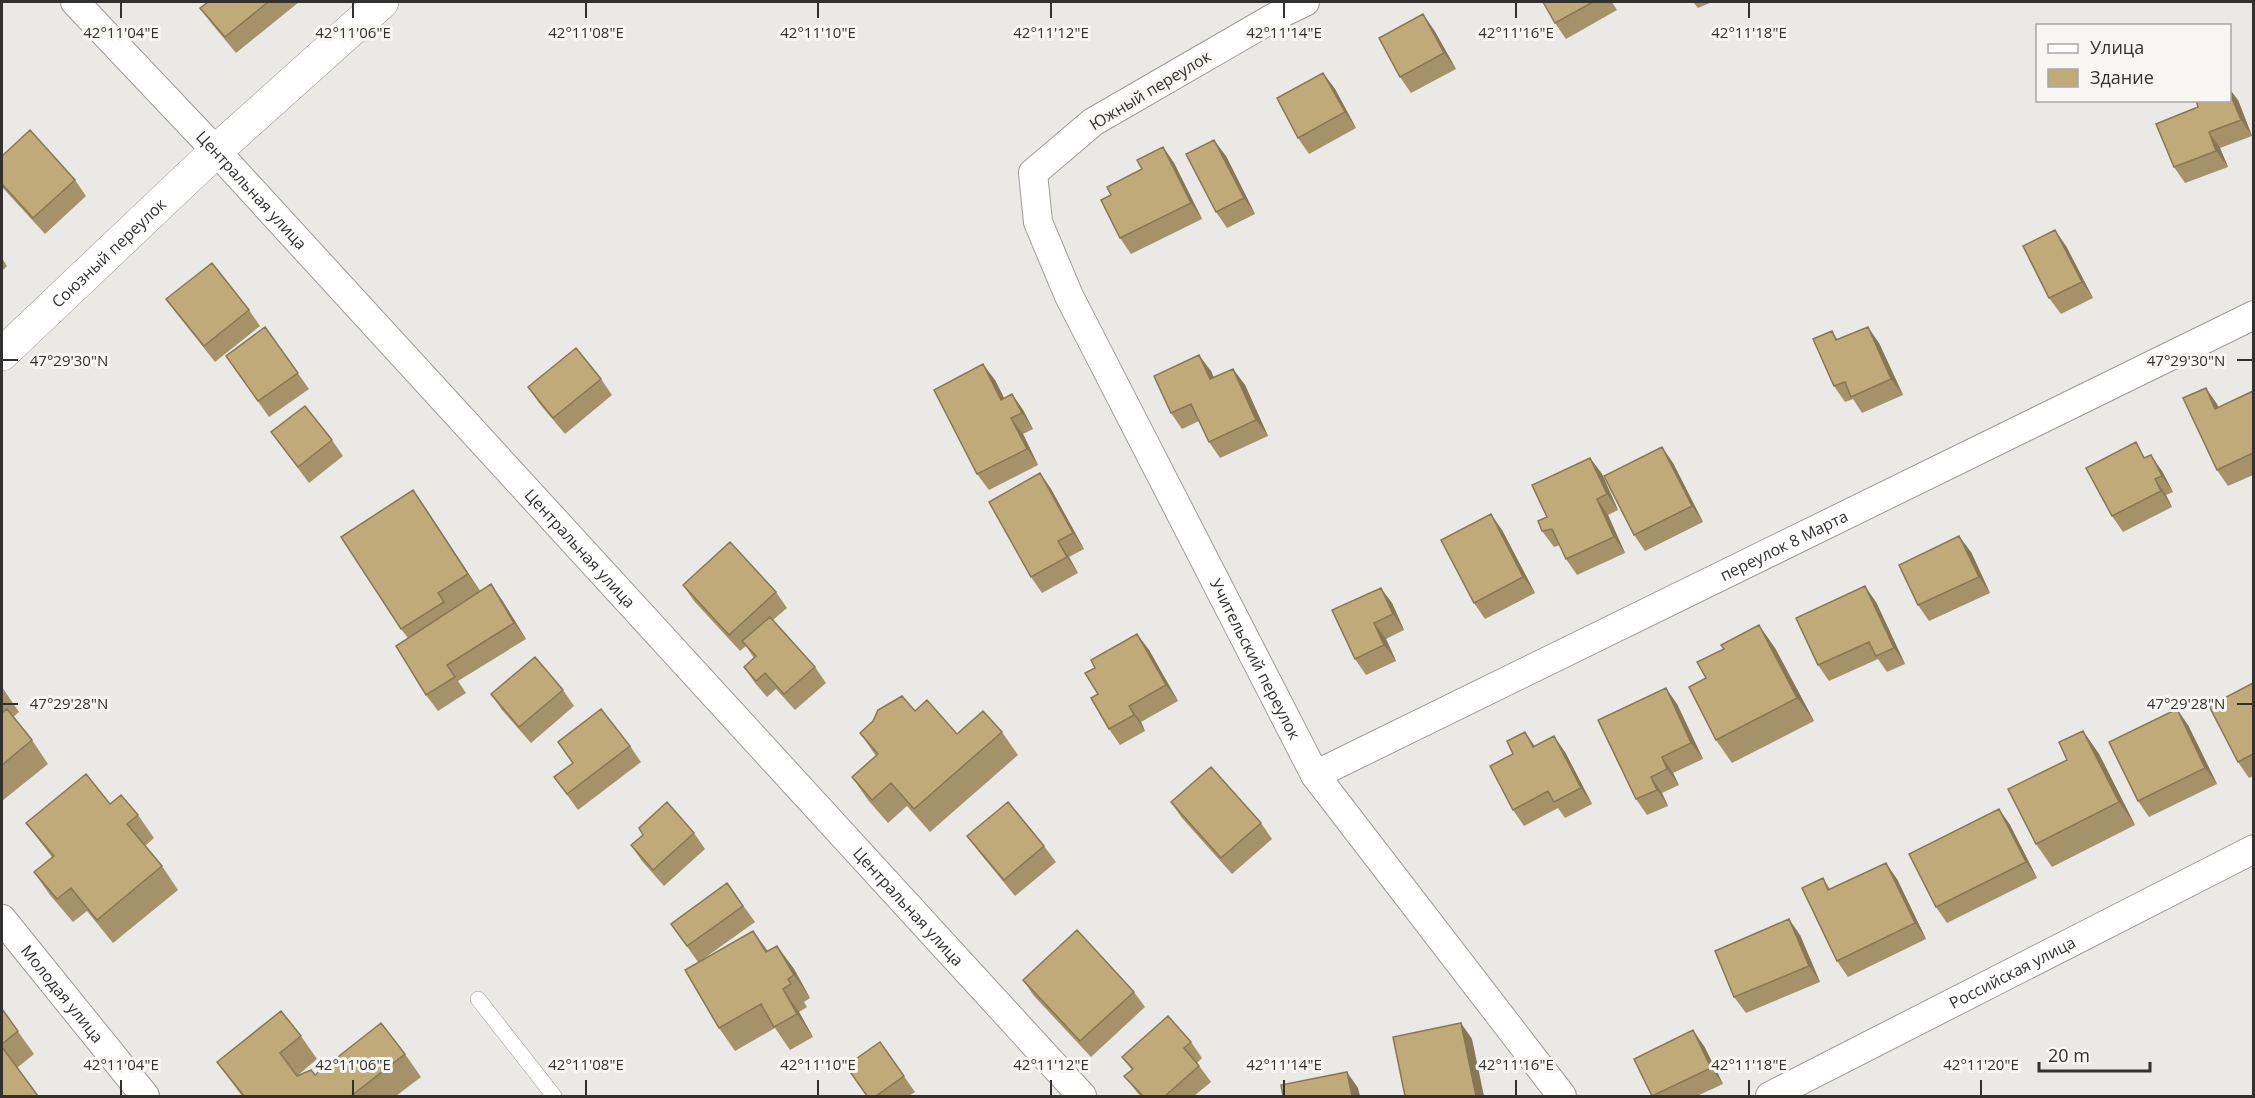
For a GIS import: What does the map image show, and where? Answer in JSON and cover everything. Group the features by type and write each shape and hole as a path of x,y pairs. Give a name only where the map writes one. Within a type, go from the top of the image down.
{"street":[{"name":"Центральная улица","path":"75,2 216,151 1082,1096"},
{"name":"Союзный переулок","path":"2,354 216,151 382,2"},
{"name":"Южный переулок","path":"1034,173 1093,122 1273,8 1305,2"},
{"name":"Учительский переулок","path":"1034,173 1038,222 1069,296 1315,775 1562,1096"},
{"name":"переулок 8 Марта","path":"1315,775 2253,315"},
{"name":"Российская улица","path":"1770,1096 2253,849"},
{"name":"Молодая улица","path":"2,920 145,1096"}],"lane":[{"path":"478,999 554,1096"}],"building":[{"path":"208,2 268,2 225,37 200,8"},
{"path":"1543,2 1593,2 1555,23"},
{"path":"1423,14 1444,53 1400,77 1379,38"},
{"path":"1323,73 1345,112 1298,138 1277,98"},
{"path":"2231,96 2241,120 2209,132 2216,151 2174,167 2156,124 2198,107 2197,102 2231,102"},
{"path":"30,130 75,180 33,218 2,184 2,156"},
{"path":"1214,140 1244,198 1216,212 1186,154"},
{"path":"1163,147 1191,203 1120,238 1101,200 1111,195 1107,187 1142,169 1137,160"},
{"path":"2055,230 2082,282 2049,298 2023,246"},
{"path":"212,263 249,310 204,346 166,299"},
{"path":"265,327 298,373 258,401 226,356"},
{"path":"1868,327 1891,379 1851,397 1845,382 1834,386 1813,339 1832,331 1836,340"},
{"path":"576,348 601,379 553,418 528,387"},
{"path":"1199,355 1210,379 1233,369 1256,420 1209,442 1191,404 1171,413 1154,376"},
{"path":"983,364 1001,400 1012,394 1022,413 1011,418 1027,449 977,474 934,390"},
{"path":"2206,388 2215,409 2253,391 2253,453 2217,470 2183,398"},
{"path":"305,406 332,440 298,467 271,432"},
{"path":"2136,442 2144,458 2151,455 2162,476 2155,479 2161,491 2112,516 2086,468"},
{"path":"1662,447 1692,506 1634,535 1604,476"},
{"path":"1590,458 1607,494 1597,499 1614,537 1566,559 1552,529 1542,531 1538,521 1547,517 1532,485"},
{"path":"1040,473 1073,533 1058,541 1067,557 1031,577 989,502"},
{"path":"413,490 468,574 438,593 444,602 401,629 341,537"},
{"path":"1491,514 1523,577 1474,603 1441,540"},
{"path":"1959,536 1979,577 1918,605 1899,565"},
{"path":"730,542 776,592 729,635 683,585"},
{"path":"491,584 514,623 447,665 455,677 426,695 396,646"},
{"path":"1865,586 1894,648 1876,656 1869,642 1818,665 1796,618"},
{"path":"1381,588 1393,614 1374,623 1384,645 1355,659 1332,610"},
{"path":"770,617 815,667 784,694 765,673 756,681 744,667 756,656 742,641"},
{"path":"1759,625 1797,698 1716,740 1689,687 1706,678 1697,662 1724,649 1721,645"},
{"path":"1137,634 1166,685 1129,706 1134,715 1109,729 1091,698 1098,694 1085,673 1095,668 1091,660"},
{"path":"535,657 563,690 519,727 491,694"},
{"path":"2253,683 2253,754 2238,762 2209,706"},
{"path":"1666,688 1691,743 1662,757 1667,769 1651,777 1657,790 1636,799 1598,720"},
{"path":"902,696 915,711 927,700 957,734 983,711 1002,732 914,809 891,783 872,800 852,777 878,754 860,733 873,721 878,710"},
{"path":"7,709 32,740 2,765 2,713"},
{"path":"601,709 630,746 567,794 554,777 573,763 558,742"},
{"path":"2177,709 2205,768 2138,801 2109,742"},
{"path":"2083,731 2119,802 2036,844 2008,789 2067,760 2059,742"},
{"path":"1525,732 1533,747 1554,736 1581,788 1554,802 1548,791 1513,810 1490,766 1513,754 1507,741"},
{"path":"1211,767 1261,823 1221,858 1171,802"},
{"path":"86,774 110,804 121,795 138,815 127,824 162,866 97,920 71,888 57,899 34,872 54,856 26,823"},
{"path":"667,802 694,833 653,870 631,845 643,835 639,828"},
{"path":"1008,802 1044,846 1004,880 967,836"},
{"path":"1999,809 2026,862 1936,907 1909,854"},
{"path":"1886,863 1915,923 1837,961 1802,888 1823,878 1828,890"},
{"path":"727,883 743,906 687,946 671,924"},
{"path":"1789,919 1809,966 1734,997 1715,951"},
{"path":"1077,930 1134,992 1080,1041 1023,980"},
{"path":"753,931 766,952 777,946 794,975 788,979 791,984 783,989 797,1014 774,1027 761,1004 719,1028 685,970"},
{"path":"2,1009 18,1031 2,1044"},
{"path":"281,1011 301,1036 280,1053 297,1076 311,1070 315,1075 381,1023 405,1054 351,1096 244,1096 217,1062"},
{"path":"1168,1016 1191,1042 1184,1048 1199,1066 1165,1096 1143,1096 1124,1076 1133,1069 1122,1057"},
{"path":"1461,1023 1476,1096 1405,1096 1393,1037"},
{"path":"1693,1030 1711,1068 1652,1096 1634,1059"},
{"path":"880,1042 904,1076 876,1096 867,1096 846,1066"},
{"path":"2,1047 38,1096 2,1096"},
{"path":"1347,1072 1352,1096 1283,1096 1281,1085"}]}
